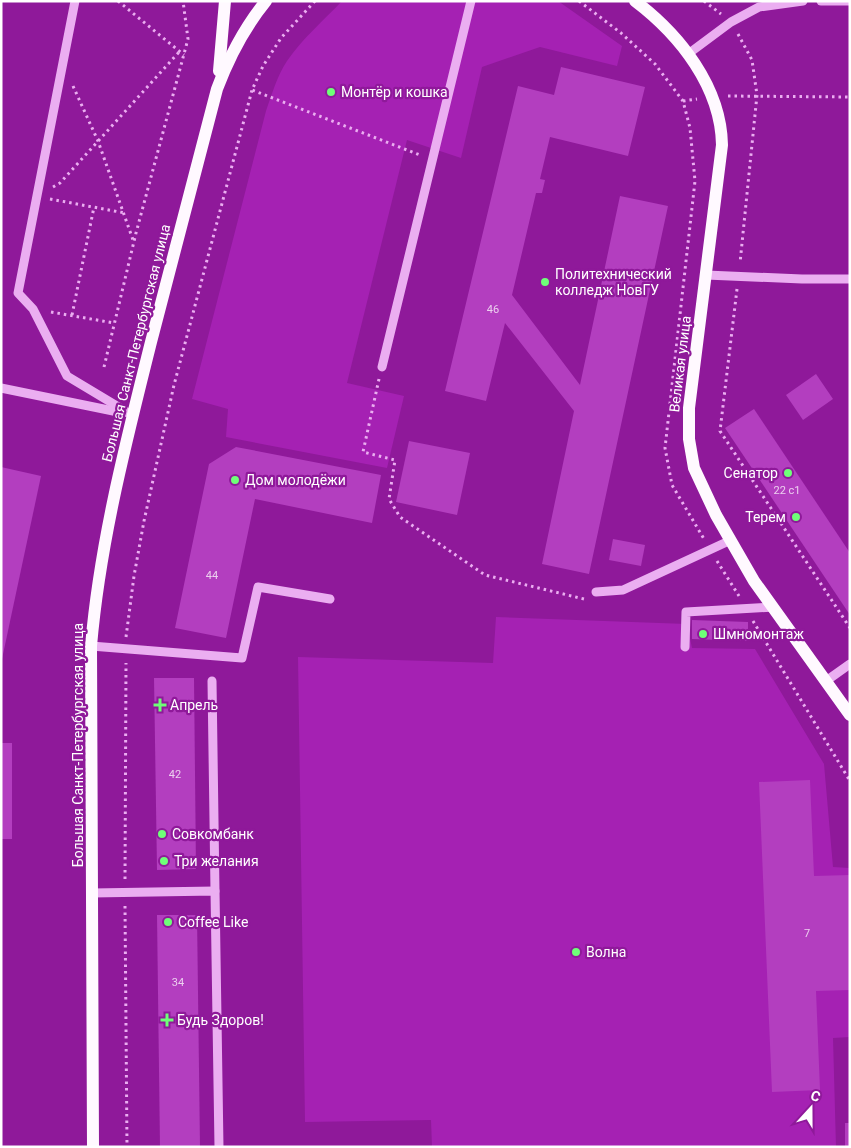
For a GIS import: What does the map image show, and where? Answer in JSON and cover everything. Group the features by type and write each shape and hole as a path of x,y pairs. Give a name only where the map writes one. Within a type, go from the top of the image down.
{"main road":[{"name":"Большая Санкт-Петербургская улица","path":"217,89 225,1"},
{"name":"Большая Санкт-Петербургская улица","path":"93,1147 91,646 98,587 108,524 132,415 217,89 237,42 266,1"},
{"name":"Великая улица","path":"642,3 688,54 702,75 713,97 721,128 722,145 689,408 689,439 694,468 716,515 754,581 850,715"}],"lane":[{"path":"75,1 18,293 33,309 67,376 132,415"},
{"path":"382,367 471,1"},
{"path":"688,54 732,22 759,7 803,1"},
{"path":"821,1 850,1"},
{"path":"706,275 850,279"},
{"path":"1,388 132,415"},
{"path":"596,592 623,590 731,540"},
{"path":"91,646 242,658 258,587 330,599"},
{"path":"685,647 686,612 774,607"},
{"path":"826,680 850,664"},
{"path":"212,681 219,1147"},
{"path":"92,893 215,891"}],"path":[{"path":"118,1 184,55"},
{"path":"104,367 134,242 188,39 183,1"},
{"path":"127,1147 125,892 126,633 144,521 174,385 252,90 263,66 281,38 314,1"},
{"path":"580,1 621,33 655,64 683,101 690,128 695,181 665,448 672,485 850,781"},
{"path":"704,1 732,22 752,60 757,95 739,277 720,431 850,628"},
{"path":"37,196 60,183 180,51"},
{"path":"63,65 98,141 134,242"},
{"path":"252,90 432,160"},
{"path":"713,97 757,95 850,97"},
{"path":"37,196 125,214"},
{"path":"72,315 94,207"},
{"path":"33,309 114,323"},
{"path":"382,367 363,452 395,460 389,499 400,518 485,575 587,600 596,592"}],"shaded area":[{"path":"342,1 558,1 622,46 617,66 540,47 482,67 461,158 407,140 347,383 404,396 387,468 226,437 228,409 192,399 266,111 275,85 283,67 293,53 306,37"},
{"name":"Волна","path":"496,617 687,624 692,648 755,649 824,764 833,867 850,868 850,1037 833,1038 836,1147 432,1147 431,1120 305,1122 298,657 493,663"}],"building":[{"path":"561,67 645,87 628,156 550,137 540,179 545,180 542,193 536,193 512,295 580,385 620,196 668,206 589,574 542,564 574,411 505,323 486,401 445,391 518,86 554,95"},
{"path":"816,374 833,399 803,420 786,395"},
{"path":"754,409 850,553 850,615 725,428"},
{"path":"409,441 470,453 457,515 396,502"},
{"path":"236,447 381,475 372,523 255,499 226,638 175,628 209,464"},
{"path":"1,467 41,476 2,659 1,659"},
{"path":"613,539 645,545 641,566 609,560"},
{"path":"692,620 748,622 748,641 692,639"},
{"path":"154,678 194,678 196,869 157,870"},
{"path":"1,743 12,743 12,839 1,839"},
{"path":"810,780 814,876 850,875 850,990 816,991 820,1090 772,1092 759,782"},
{"path":"157,915 197,915 200,1147 160,1147"},
{"path":"845,1123 850,1123 850,1147 845,1147"}],"place":[{"name":"Монтёр и кошка","path":"331,92"},
{"name":"Политехнический колледж НовГУ","path":"545,282"},
{"name":"Сенатор","path":"788,473"},
{"name":"Дом молодёжи","path":"235,480"},
{"name":"Терем","path":"796,517"},
{"name":"Шмномонтаж","path":"703,634"},
{"name":"Апрель","path":"160,705"},
{"name":"Совкомбанк","path":"162,834"},
{"name":"Три желания","path":"164,861"},
{"name":"Coffee Like","path":"168,922"},
{"name":"Волна","path":"576,952"},
{"name":"Будь Здоров!","path":"167,1020"}]}
